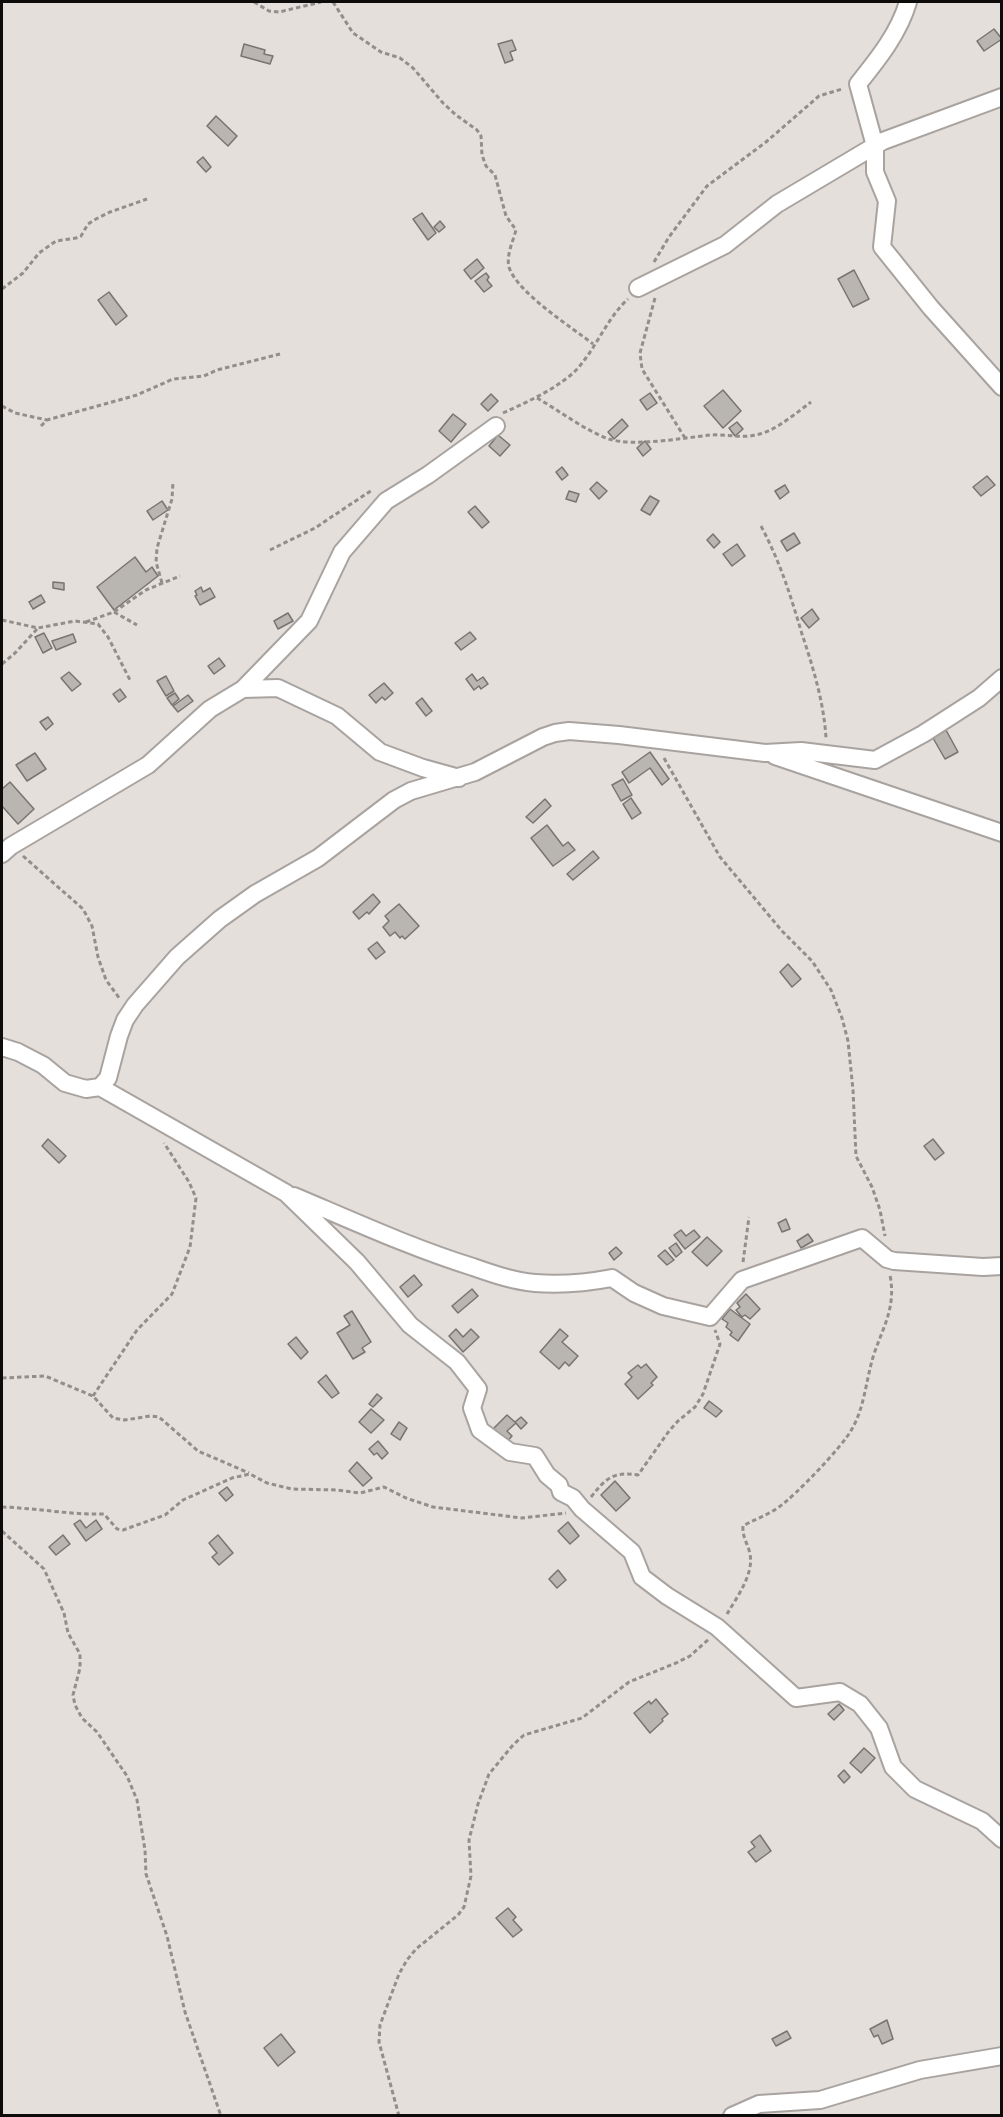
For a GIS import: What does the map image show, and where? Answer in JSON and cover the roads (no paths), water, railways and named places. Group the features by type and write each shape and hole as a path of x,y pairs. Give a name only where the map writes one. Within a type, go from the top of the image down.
{"street":[{"path":"908,2 884,52 858,84 875,146 875,172 887,201 882,247 931,308 1002,387"},
{"path":"638,288 725,245 777,204 875,146 1002,97"},
{"path":"6,850 148,765 210,709 243,690 309,621 342,552 386,501 428,475 496,426"},
{"path":"100,1087 108,1078 119,1036 129,1013 148,987 177,957 240,903 318,858 394,800 411,791 460,778 555,733 569,731 653,738 765,753 801,751 824,756 875,760 923,734 979,698 1002,678"},
{"path":"243,690 278,688 337,716 380,752 423,768 460,778"},
{"path":"765,753 1002,833"},
{"path":"2,1047 18,1052 43,1065 65,1083 86,1089 100,1087 286,1193 456,1262 512,1280 581,1284 612,1278 634,1293 663,1306 710,1317 742,1280 862,1238 887,1259 894,1261 983,1267 1002,1266"},
{"path":"286,1193 357,1262 410,1325 457,1362 478,1389 472,1408 480,1430 510,1452 536,1456 547,1475 559,1485 561,1492 573,1498 582,1509 632,1552 642,1577 667,1596 717,1627 796,1698 840,1692 860,1704 879,1728 893,1767 915,1789 982,1821 1002,1839"},
{"path":"732,2115 759,2104 820,2100 920,2070 1002,2056"}]}
